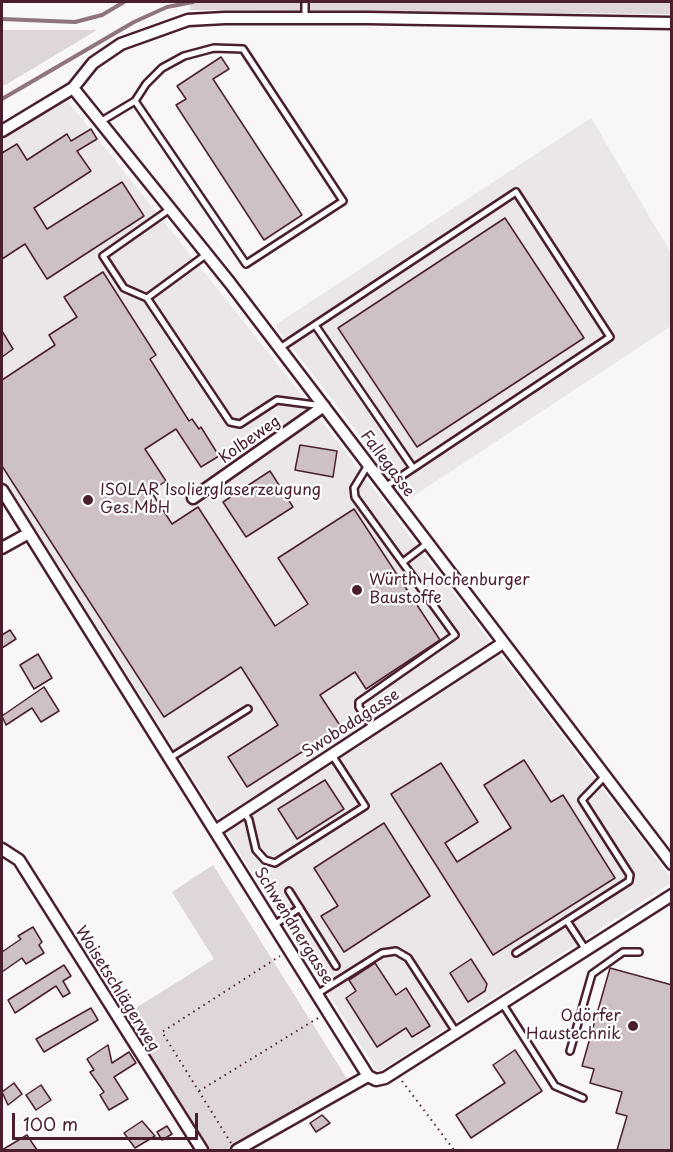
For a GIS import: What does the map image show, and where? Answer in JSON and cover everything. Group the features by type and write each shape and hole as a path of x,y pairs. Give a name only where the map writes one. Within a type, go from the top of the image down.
{"street":[{"path":"2,130 73,88 93,63 121,44 188,20 305,9 672,22"},
{"name":"Fallegasse","path":"73,88 280,348 672,864"},
{"name":"Kolbeweg","path":"193,498 324,406"},
{"name":"Schwendnergasse","path":"2,490 368,1076"},
{"path":"2,548 29,533"},
{"name":"Swobodagasse","path":"215,831 503,643"},
{"name":"Woisetschlägerweg","path":"2,849 19,860 202,1150"},
{"path":"236,1150 368,1076 376,1080 395,1071 672,895"}],"lane":[{"path":"100,122 135,100 146,84 162,68 184,56 214,48 243,49 343,201 246,264 135,100"},
{"path":"280,348 516,192 610,337 385,487"},
{"path":"170,209 103,256 124,288 147,298 230,422 240,424 277,400 324,406"},
{"path":"147,298 207,254"},
{"path":"315,325 412,468"},
{"path":"368,464 354,493 455,635 359,702 359,707 373,728"},
{"path":"403,562 428,543"},
{"path":"170,758 248,709"},
{"path":"244,812 249,820 256,850 265,860 275,863 365,806 332,755"},
{"path":"516,953 630,878 582,800 605,776"},
{"path":"289,891 336,966"},
{"path":"274,925 300,909"},
{"path":"567,921 586,950"},
{"path":"317,994 382,953 396,951 408,958 456,1032"},
{"path":"570,1051 592,974 624,952 639,952"},
{"path":"502,1003 555,1086 583,1098"}],"path":[{"path":"236,1150 162,1032 289,950"},
{"path":"199,1091 328,1012"},
{"path":"395,1071 454,1150"}],"shaded area":[{"path":"191,2 672,2 671,14 190,10"},
{"path":"2,30 97,30 2,87"},
{"path":"67,100 301,394 671,878 671,883 378,1072 2,476 2,140"},
{"path":"591,118 671,253 671,326 409,499 275,325"},
{"path":"213,865 349,1082 226,1150 208,1150 123,1016 214,959 172,892"}],"building":[{"path":"221,57 229,69 213,79 302,215 264,240 176,105 186,99 177,86"},
{"path":"91,129 97,139 77,151 91,171 34,208 47,229 122,182 144,216 47,279 25,244 2,259 2,153 17,144 27,160 67,134 71,141"},
{"path":"505,218 584,338 417,447 338,328"},
{"path":"103,272 156,355 150,359 189,421 192,419 199,429 201,427 219,456 201,467 176,429 145,449 166,481 151,491 172,524 198,507 275,626 308,604 278,558 354,509 440,640 366,689 355,672 320,695 341,727 247,787 228,757 278,725 241,667 164,717 2,466 2,380 55,345 49,335 77,317 64,297"},
{"path":"2,331 13,349 2,357"},
{"path":"300,445 337,451 333,477 295,470"},
{"path":"270,471 293,507 246,537 223,502"},
{"path":"10,630 16,639 2,648 2,635"},
{"path":"38,654 52,678 34,689 20,665"},
{"path":"44,687 59,711 41,722 32,708 6,725 2,716"},
{"path":"524,760 551,802 563,795 615,878 493,955 391,794 441,763 478,822 445,843 457,862 511,828 484,785"},
{"path":"325,780 344,809 297,839 278,809"},
{"path":"384,823 430,896 344,952 321,916 338,906 314,868"},
{"path":"33,927 42,942 39,945 44,953 26,964 22,958 2,972 2,952 21,939 18,936"},
{"path":"471,959 487,984 485,991 468,1002 450,973"},
{"path":"375,963 396,995 406,988 430,1026 412,1037 406,1028 377,1047 346,998 356,991 349,980"},
{"path":"64,965 71,976 63,981 70,993 63,997 56,986 15,1013 8,1000"},
{"name":"Odörfer Haustechnik","path":"610,968 672,985 672,1150 617,1150 627,1116 616,1113 622,1092 590,1083 594,1069 582,1066"},
{"path":"91,1008 98,1020 44,1052 36,1039"},
{"path":"108,1045 112,1063 129,1052 136,1063 114,1077 128,1099 109,1110 100,1095 104,1092 90,1072 94,1070 87,1059"},
{"path":"515,1050 542,1091 471,1138 456,1115 505,1083 493,1065"},
{"path":"14,1083 22,1094 8,1105 2,1092"},
{"path":"41,1085 51,1100 36,1110 26,1095"},
{"path":"322,1115 330,1123 316,1132 310,1123"},
{"path":"142,1121 155,1136 135,1148 124,1133"},
{"path":"167,1126 172,1134 162,1140 157,1132"},
{"path":"27,1135 37,1150 2,1150"}],"waterway":[{"path":"2,19 75,22 102,15 124,2"},
{"path":"2,99 134,22 167,7 193,2"}],"place":[{"name":"ISOLAR Isolierglaserzeugung Ges.MbH","path":"88,500"},
{"name":"Würth Hochenburger Baustoffe","path":"357,590"},
{"name":"Odörfer Haustechnik","path":"633,1026"}]}
